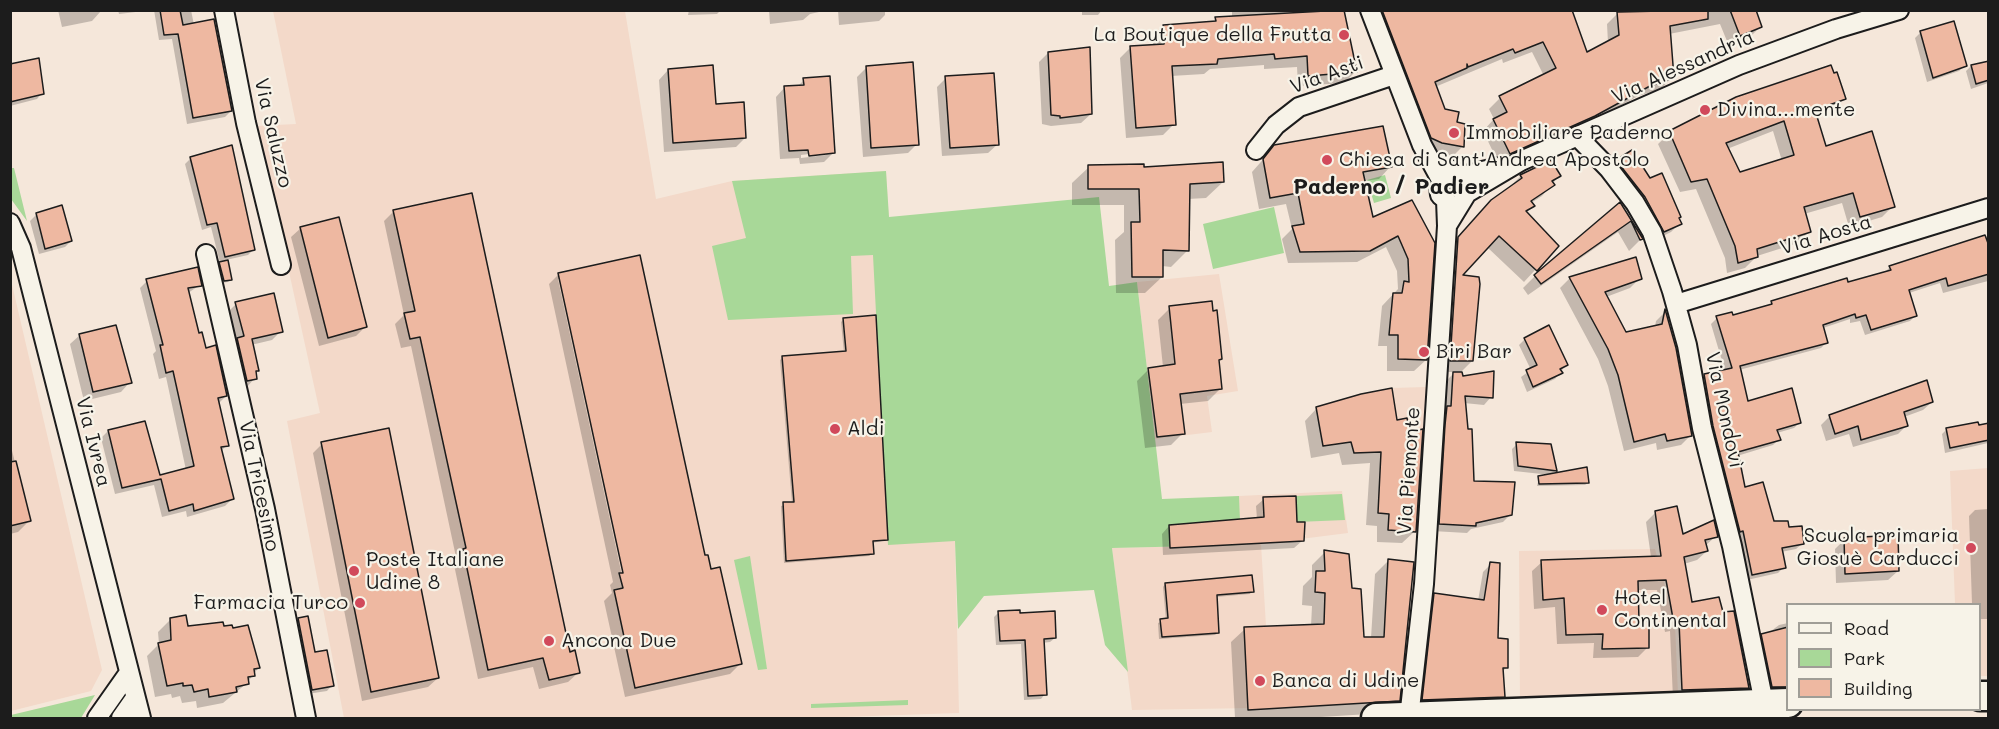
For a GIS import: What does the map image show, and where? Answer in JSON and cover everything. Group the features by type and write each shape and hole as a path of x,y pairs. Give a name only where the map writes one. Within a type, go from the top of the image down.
{"main road":[{"path":"1376,718 1773,708"}],"street":[{"name":"Via Saluzzo","path":"224,10 246,123 280,265"},
{"path":"1370,10 1422,145 1455,187"},
{"name":"Via Alessandria","path":"1455,187 1578,137 1739,65 1825,33 1899,10"},
{"name":"Via Asti","path":"1256,150 1276,125 1299,108 1394,75"},
{"name":"Via Mondovì","path":"1578,137 1609,169 1635,203 1652,232 1687,345 1702,428 1773,708"},
{"name":"Via Piemonte","path":"1410,718 1425,573 1447,226 1455,187"},
{"name":"Via Aosta","path":"1676,304 1989,208"},
{"name":"Via Ivrea","path":"10,223 21,248 141,718"},
{"name":"Via Tricesimo","path":"206,254 266,508 306,718"},
{"path":"97,718 128,674"},
{"path":"121,718 135,698"}],"shaded area":[{"path":"273,11 625,11 656,199 732,181 886,171 908,543 955,540 959,713 814,718 344,718 287,421 320,413 257,126 296,124"},
{"path":"1219,274 1238,391 1207,396 1212,432 1155,439 1137,282"},
{"path":"10,276 102,670 91,691 11,711"},
{"path":"1426,387 1423,429 1335,440 1335,444 1323,446 1316,407 1392,388"},
{"name":"Scuola primaria Giosuè Carducci","path":"1988,468 1988,676 1981,676 1981,603 1955,603 1950,471"},
{"path":"1342,491 1348,533 1261,544 1266,626 1313,669 1314,707 1132,710 1112,548 1240,545 1239,496"},
{"path":"1655,549 1675,623 1678,693 1520,701 1519,551"}],"green space":[{"path":"11,168 14,168 27,221 11,199"},
{"path":"886,171 889,217 1099,197 1109,286 1137,282 1162,499 1239,496 1241,545 1112,548 1128,672 1105,645 1094,590 984,596 958,629 955,541 888,545 873,255 851,256 853,314 728,320 712,246 746,238 732,181"},
{"path":"1385,175 1391,198 1374,203 1367,180"},
{"path":"1274,207 1284,253 1213,269 1203,224"},
{"path":"1342,494 1345,520 1297,522 1296,496"},
{"path":"750,556 767,669 758,670 734,560"},
{"path":"95,695 81,718 11,718 11,715"},
{"path":"908,700 908,705 811,708 811,704"}],"building":[{"path":"160,10 180,10 183,25 214,19 232,111 193,118 178,34 164,35"},
{"path":"1344,10 1357,72 1308,76 1307,56 1275,59 1274,54 1218,59 1217,64 1172,66 1176,125 1136,128 1130,46 1164,44 1163,25 1216,21 1215,17"},
{"path":"1382,10 1572,10 1587,52 1619,35 1617,12 1708,10 1708,19 1670,26 1674,78 1650,86 1595,116 1510,154 1493,119 1507,112 1499,96 1556,68 1543,42 1515,53 1513,49 1468,67 1467,64 1467,68 1435,82 1445,109 1459,112 1457,122 1465,124 1464,147 1442,143 1431,138"},
{"path":"1730,10 1756,10 1762,27 1740,36"},
{"path":"1954,21 1967,66 1933,78 1920,31"},
{"path":"1090,47 1092,114 1060,118 1060,116 1051,115 1048,52"},
{"path":"39,58 44,94 10,102 10,64"},
{"path":"1989,61 1989,80 1976,84 1971,65"},
{"path":"913,62 919,145 871,148 866,66"},
{"path":"713,65 716,104 744,102 746,138 673,143 668,69"},
{"path":"1831,65 1834,73 1837,72 1846,99 1815,110 1826,146 1872,131 1895,207 1860,217 1853,193 1804,207 1811,232 1757,249 1758,257 1738,263 1735,246 1707,179 1691,182 1669,131 1736,97","holes":["1784,121 1794,155 1740,172 1726,143"]},
{"path":"994,73 999,145 950,148 945,76"},
{"path":"830,76 835,153 809,156 808,150 789,151 784,86 804,85 803,78"},
{"path":"1383,126 1392,167 1363,172 1373,217 1412,200 1435,243 1427,360 1398,359 1398,335 1389,335 1393,293 1402,293 1404,281 1409,282 1408,259 1398,236 1370,251 1300,252 1292,226 1304,224 1298,193 1270,198 1263,159 1274,145"},
{"path":"232,145 255,250 225,257 217,223 207,225 190,157"},
{"path":"1632,150 1650,178 1662,173 1682,224 1664,232 1645,197 1616,160"},
{"path":"1551,160 1561,176 1552,181 1555,185 1531,201 1535,206 1526,211 1559,246 1537,271 1499,236 1463,275 1479,277 1480,284 1473,361 1450,361 1458,237 1491,200 1522,178 1520,175"},
{"path":"1223,162 1224,182 1190,184 1189,251 1163,250 1163,277 1132,277 1131,222 1140,222 1139,189 1088,189 1088,165 1144,164 1144,167"},
{"path":"472,193 570,652 575,650 580,673 549,680 543,658 488,670 463,549 466,548 420,337 410,339 404,313 415,311 393,210"},
{"path":"1620,202 1643,239 1640,240 1631,221 1541,284 1534,275"},
{"path":"62,205 72,241 45,249 36,213"},
{"path":"339,217 367,327 328,338 300,227"},
{"path":"1985,235 1989,246 1989,274 1948,286 1946,278 1909,290 1917,316 1871,330 1866,315 1856,318 1855,314 1823,325 1828,343 1740,366 1748,401 1792,388 1801,423 1777,430 1781,440 1738,452 1745,487 1763,482 1774,521 1788,521 1789,527 1802,526 1804,544 1782,548 1786,568 1752,575 1743,531 1740,532 1713,426 1704,374 1732,368 1716,316 1732,312 1733,315 1772,304 1771,301 1847,278 1848,282 1891,270 1889,266"},
{"path":"640,255 705,555 708,555 711,569 720,567 742,664 635,688 614,590 623,588 619,573 623,573 558,273"},
{"path":"1636,257 1642,279 1605,292 1626,332 1662,324 1665,309 1676,348 1692,436 1667,441 1665,434 1634,442 1618,375 1608,349 1569,277"},
{"path":"228,260 232,280 224,281 219,262"},
{"path":"198,267 202,286 188,288 199,333 202,332 206,348 216,345 227,396 218,398 229,446 221,447 234,499 194,511 193,504 169,511 161,479 122,488 108,430 145,421 160,475 194,466 173,371 166,373 160,345 163,345 146,279"},
{"path":"274,293 283,332 252,339 259,371 256,371 257,379 247,381 237,338 244,336 235,302"},
{"path":"1212,301 1213,311 1217,310 1222,359 1219,360 1222,389 1180,394 1185,434 1157,437 1148,368 1175,364 1169,306"},
{"name":"Aldi","path":"876,315 888,540 873,541 874,554 786,561 783,502 794,502 782,356 846,351 843,318"},
{"path":"116,325 132,383 93,392 79,334"},
{"path":"1549,325 1568,365 1560,369 1563,373 1533,387 1526,370 1537,365 1524,338"},
{"path":"1494,371 1493,398 1465,396 1468,429 1472,429 1474,481 1515,482 1512,515 1476,523 1476,526 1439,524 1445,425 1447,406 1451,406 1453,372 1462,372 1463,376"},
{"path":"1927,380 1933,402 1904,412 1908,426 1861,440 1858,426 1835,434 1829,415"},
{"path":"1392,388 1397,420 1407,418 1410,432 1423,429 1416,532 1388,530 1389,514 1378,513 1381,452 1354,453 1351,442 1323,446 1316,407"},
{"path":"1978,422 1979,425 1989,423 1989,440 1950,448 1946,428"},
{"path":"389,428 439,678 371,692 321,442"},
{"path":"1516,442 1551,444 1557,471 1518,466"},
{"path":"16,461 31,521 10,526 10,462"},
{"path":"1587,467 1589,483 1539,484 1538,476"},
{"path":"1296,496 1297,522 1305,522 1304,541 1170,548 1169,525 1264,517 1263,497"},
{"path":"1677,506 1683,534 1714,520 1718,537 1705,540 1708,551 1684,557 1692,602 1719,597 1723,612 1734,611 1749,688 1682,690 1679,622 1674,624 1666,580 1638,581 1639,622 1649,621 1649,648 1602,649 1603,634 1566,635 1564,598 1543,600 1541,560 1661,556 1655,511"},
{"path":"1898,535 1899,571 1845,574 1844,538"},
{"path":"1324,550 1349,554 1352,588 1361,589 1364,637 1384,637 1388,559 1414,562 1400,701 1248,710 1244,627 1324,624 1325,593 1315,592 1316,571 1325,571"},
{"path":"1490,562 1500,563 1498,638 1508,639 1508,668 1503,668 1505,697 1422,700 1434,593 1484,600"},
{"path":"1252,575 1254,592 1217,595 1219,633 1162,637 1160,619 1168,618 1165,583"},
{"path":"1020,610 1020,613 1055,611 1056,638 1044,639 1047,695 1028,696 1025,640 1000,641 998,611"},
{"path":"186,615 188,626 223,622 224,626 232,625 233,628 248,625 260,668 254,669 255,676 248,677 249,684 236,687 237,692 209,697 208,689 194,692 192,685 183,686 183,683 167,686 158,643 171,640 170,618"},
{"path":"308,616 315,652 327,650 334,686 312,690 298,618"},
{"path":"1786,628 1786,687 1772,687 1761,634"}],"place":[{"name":"La Boutique della Frutta","path":"1344,35"},
{"name":"Divina...mente","path":"1705,110"},
{"name":"Immobiliare Paderno","path":"1454,133"},
{"name":"Chiesa di Sant'Andrea Apostolo","path":"1327,160"},
{"name":"Biri Bar","path":"1424,352"},
{"name":"Aldi","path":"835,429"},
{"name":"Scuola primaria Giosuè Carducci","path":"1971,548"},
{"name":"Poste Italiane Udine 8","path":"354,571"},
{"name":"Farmacia Turco","path":"360,603"},
{"name":"Hotel Continental","path":"1602,610"},
{"name":"Ancona Due","path":"549,641"},
{"name":"Banca di Udine","path":"1260,681"}],"district":[{"name":"Paderno / Padier","path":"1391,187"}]}
